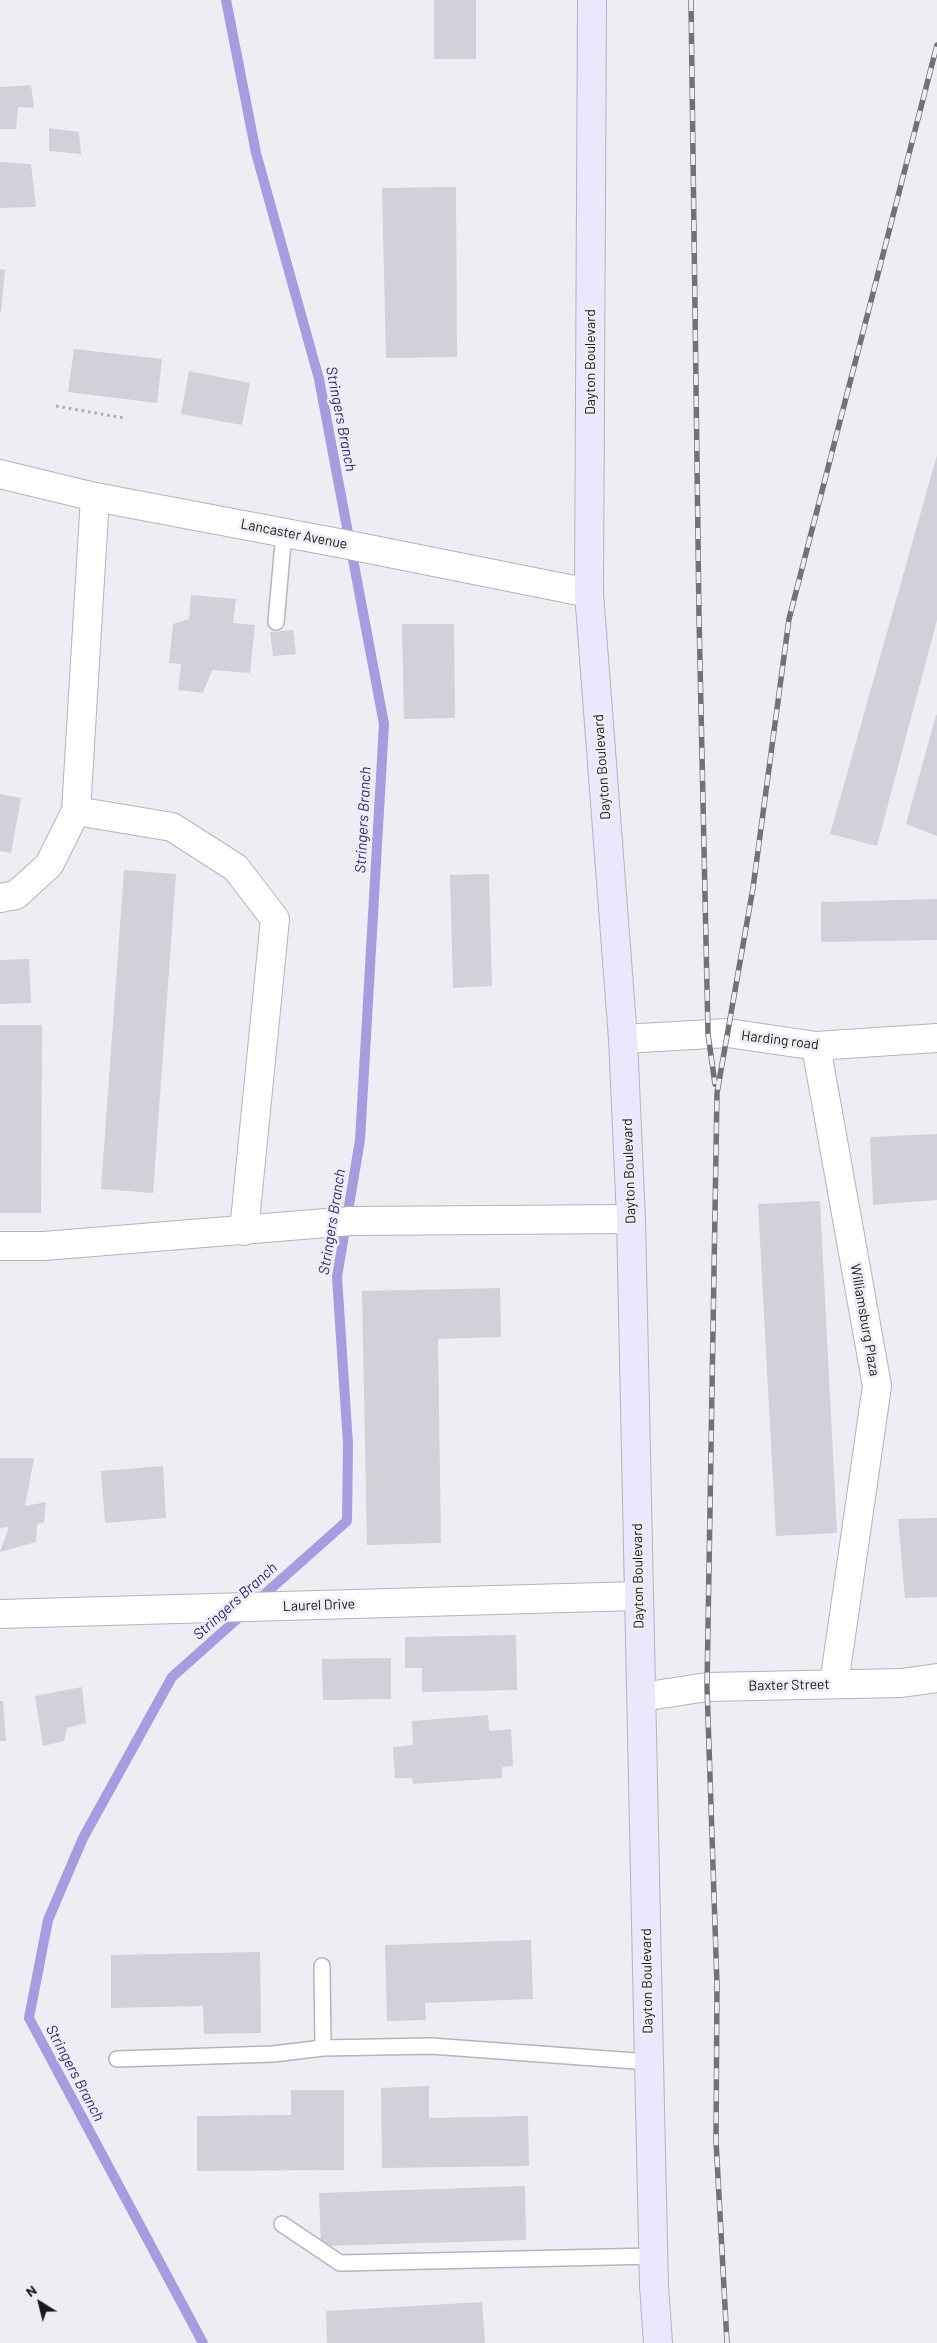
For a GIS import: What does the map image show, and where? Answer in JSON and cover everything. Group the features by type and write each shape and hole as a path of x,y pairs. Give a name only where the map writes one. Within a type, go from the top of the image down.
{"main road":[{"name":"Dayton Boulevard","path":"592,0 589,593 623,1039 631,1219 648,2062 658,2343"}],"street":[{"name":"Lancaster Avenue","path":"0,474 95,497 284,532 589,593"},
{"path":"0,898 16,895 50,865 76,811 95,497"},
{"path":"76,811 172,827 236,868 275,919 244,1231"},
{"name":"Harding road","path":"623,1039 728,1033 816,1046 937,1038"},
{"name":"Williamsburg Plaza","path":"816,1046 877,1386 834,1684"},
{"path":"0,1246 44,1246 350,1221 631,1219"},
{"name":"Laurel Drive","path":"0,1614 638,1596"},
{"name":"Baxter Street","path":"642,1697 706,1687 901,1683 937,1678"}],"lane":[{"path":"276,622 284,532"},
{"path":"322,1966 323,2048"},
{"path":"117,2059 272,2054 323,2048 432,2046 648,2062"},
{"path":"282,2224 340,2263 654,2256"}],"path":[{"path":"56,406 124,418"}],"building":[{"path":"434,0 476,0 476,59 434,59"},
{"path":"31,85 34,108 18,107 16,129 0,129 0,87"},
{"path":"49,128 79,132 81,154 49,151"},
{"path":"0,162 31,164 36,207 0,208"},
{"path":"456,187 457,357 386,358 382,188"},
{"path":"0,269 5,270 1,312 0,312"},
{"path":"74,349 162,359 157,403 68,392"},
{"path":"189,371 250,383 242,425 181,414"},
{"path":"937,455 937,620 877,846 830,834"},
{"path":"191,595 236,599 233,623 255,625 250,673 212,670 203,693 178,690 181,664 169,663 173,624 189,619"},
{"path":"402,624 454,624 455,718 404,719"},
{"path":"293,630 296,654 273,656 270,632"},
{"path":"937,715 937,836 906,824"},
{"path":"0,794 21,798 11,853 0,851"},
{"path":"124,870 176,874 153,1193 101,1189"},
{"path":"489,874 492,986 453,988 450,875"},
{"path":"937,899 937,940 821,942 821,902"},
{"path":"29,959 31,1003 0,1004 0,960"},
{"path":"0,1025 42,1025 41,1213 0,1213"},
{"path":"937,1134 937,1200 873,1205 870,1137"},
{"path":"820,1201 837,1533 776,1536 758,1204"},
{"path":"500,1288 501,1337 438,1339 441,1543 367,1545 362,1291"},
{"path":"0,1458 34,1458 25,1506 46,1502 44,1522 37,1524 36,1542 0,1552 9,1527 0,1528"},
{"path":"163,1466 166,1518 105,1523 101,1471"},
{"path":"937,1518 937,1597 905,1598 898,1519"},
{"path":"516,1635 517,1690 422,1692 422,1668 405,1668 405,1637"},
{"path":"391,1658 391,1699 323,1700 322,1659"},
{"path":"82,1687 86,1723 67,1728 64,1741 43,1746 35,1696"},
{"path":"0,1701 3,1701 6,1741 0,1741"},
{"path":"488,1715 489,1731 511,1729 513,1766 502,1767 502,1778 413,1784 412,1778 395,1778 393,1747 413,1745 412,1721"},
{"path":"531,1940 533,1999 425,2003 426,2020 387,2021 385,1945"},
{"path":"260,1952 261,2033 204,2034 203,2006 111,2008 111,1955"},
{"path":"429,2086 429,2118 528,2116 529,2166 382,2168 381,2088"},
{"path":"291,2090 344,2090 344,2170 197,2171 197,2116 291,2115"},
{"path":"525,2186 526,2240 321,2246 319,2193"},
{"path":"482,2302 485,2343 327,2343 326,2311"}],"waterway":[{"name":"Stringers Branch","path":"226,0 256,153 319,379 384,724 360,1140 337,1277 348,1444 347,1521 257,1601"},
{"name":"Stringers Branch","path":"203,2343 29,2018 48,1920 83,1838 172,1677 245,1612"}],"railway":[{"path":"691,0 699,616 708,1034 715,1084"},
{"path":"727,2343 716,2141 717,1985 707,1687 717,1093 753,888 789,619 937,45"}]}
